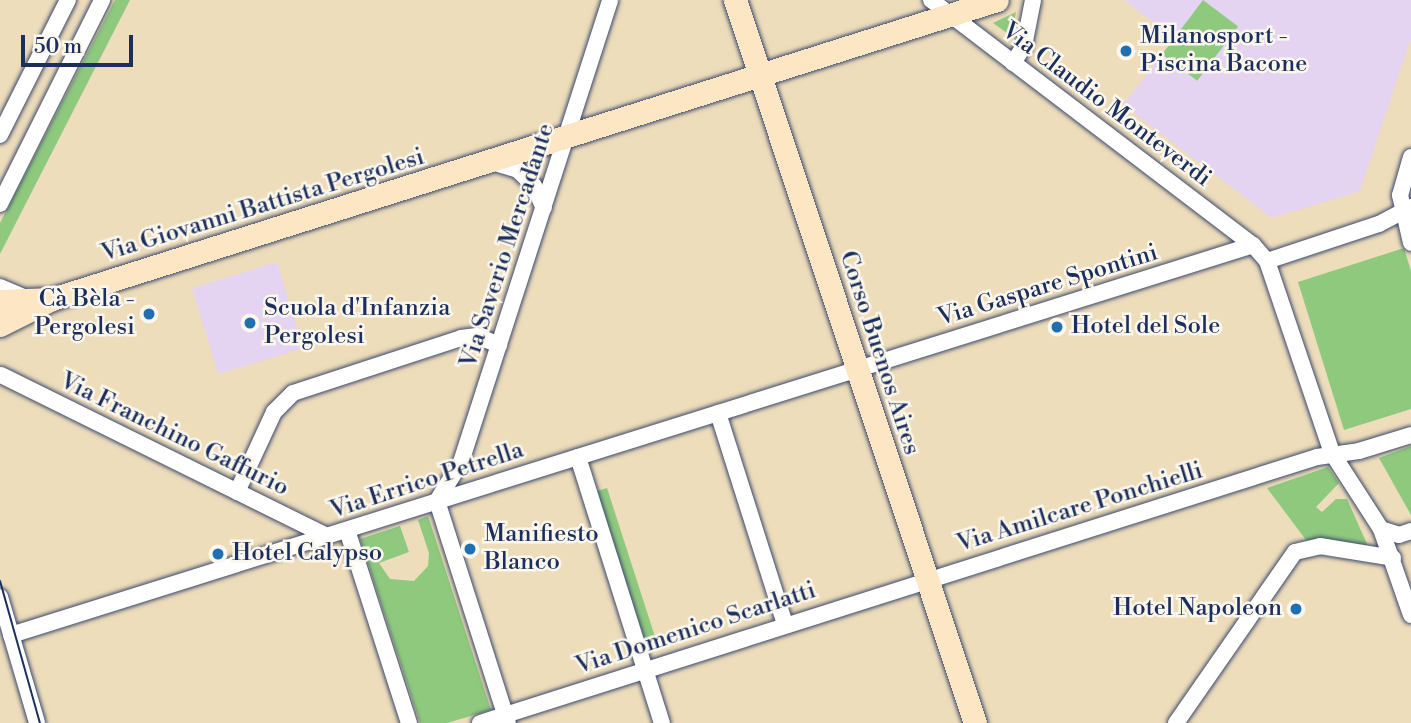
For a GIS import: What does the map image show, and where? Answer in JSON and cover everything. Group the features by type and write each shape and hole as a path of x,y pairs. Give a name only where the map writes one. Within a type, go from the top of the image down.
{"main road":[{"name":"Corso Buenos Aires","path":"735,0 975,723"},
{"name":"Via Giovanni Battista Pergolesi","path":"17,303 52,299 997,0"},
{"path":"0,325 17,303"}],"street":[{"path":"0,135 68,0"},
{"path":"0,204 102,0"},
{"name":"Via Saverio Mercadante","path":"437,501 461,461 569,137 610,0"},
{"name":"Via Claudio Monteverdi","path":"931,0 1253,245 1267,261"},
{"path":"1013,63 1024,46 1033,0"},
{"path":"1411,157 1400,195 1409,206 1411,243"},
{"path":"490,162 518,170 534,186 544,208"},
{"path":"1409,206 1267,261 1332,453 1381,529 1411,615"},
{"name":"Via Gaspare Spontini","path":"856,370 1253,245"},
{"path":"0,287 17,303"},
{"path":"237,492 274,412 289,395 461,338 477,336 499,345"},
{"name":"Via Errico Petrella","path":"11,635 856,370"},
{"name":"Via Franchino Gaffurio","path":"1,375 327,536"},
{"path":"718,413 785,624"},
{"name":"Via Amilcare Ponchielli","path":"926,579 1332,453 1359,451 1411,435"},
{"path":"578,457 662,723"},
{"path":"437,501 507,719"},
{"path":"1381,529 1399,535 1411,531"},
{"path":"347,530 409,723"},
{"path":"1177,723 1289,559 1305,547 1391,552"},
{"name":"Via Domenico Scarlatti","path":"480,723 507,719 645,669 926,579"},
{"path":"0,597 36,720"}],"shaded area":[{"path":"1124,0 1411,0 1411,38 1360,191 1272,218 1123,105 1174,38"},
{"name":"Scuola d'Infanzia Pergolesi","path":"277,262 303,348 218,374 192,288"}],"green space":[{"path":"115,0 130,0 0,254 0,223"},
{"path":"1203,0 1238,26 1197,81 1162,54"},
{"path":"1016,12 1011,36 993,23"},
{"path":"1404,248 1411,271 1411,409 1344,430 1298,282"},
{"path":"1411,446 1411,515 1379,458"},
{"path":"1328,467 1339,483 1316,507 1322,512 1336,499 1347,499 1368,546 1306,540 1267,488"},
{"path":"607,488 658,646 643,650 597,491"},
{"path":"428,516 491,710 447,723 420,723 360,539 400,526 409,552 379,563 390,579 414,581 428,566 429,553 418,520"}],"tram line":[{"path":"0,581 40,723"}],"place":[{"name":"Milanosport - Piscina Bacone","path":"1126,51"},
{"name":"Cà Bèla - Pergolesi","path":"149,314"},
{"name":"Scuola d'Infanzia Pergolesi","path":"250,323"},
{"name":"Hotel del Sole","path":"1057,327"},
{"name":"Manifiesto Blanco","path":"470,549"},
{"name":"Hotel Calypso","path":"218,554"},
{"name":"Hotel Napoleon","path":"1296,609"}]}
